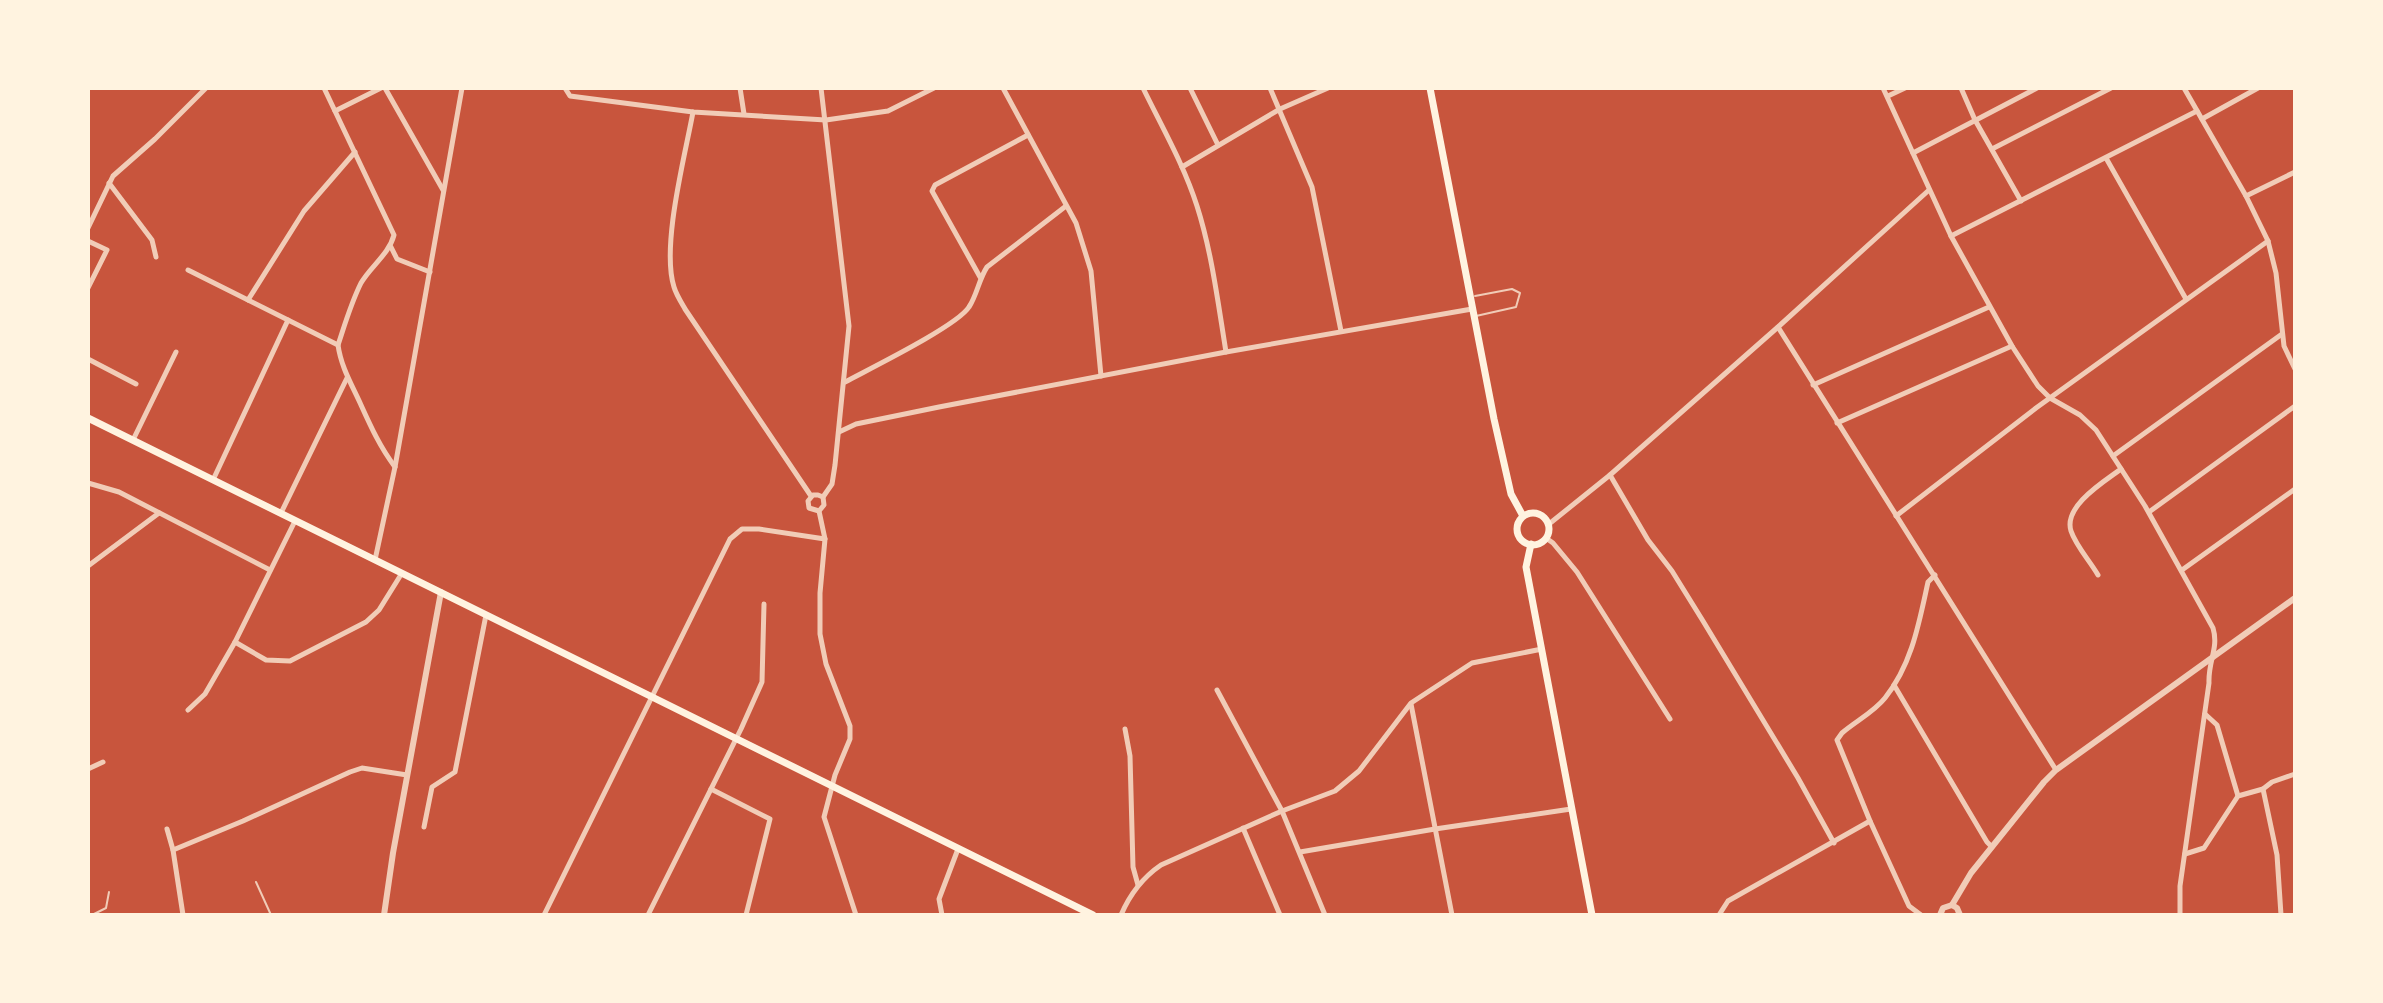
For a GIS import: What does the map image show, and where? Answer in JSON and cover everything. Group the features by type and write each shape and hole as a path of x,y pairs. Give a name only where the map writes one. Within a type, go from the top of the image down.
{"main road":[{"path":"1430,88 1511,494 1523,516"},
{"path":"88,418 1093,915"},
{"path":"1533,512 1549,524 1546,538 1539,543 1521,540 1517,530 1523,516 1533,512"},
{"path":"1531,544 1526,567 1592,915"}],"street":[{"path":"88,228 113,176 206,88"},
{"path":"324,88 394,235 391,247 381,256 353,299 338,345 347,377 380,446 395,467"},
{"path":"335,111 383,88 443,191"},
{"path":"375,560 395,467 462,88"},
{"path":"565,88 570,96 693,112 826,120 888,111 922,91 934,88"},
{"path":"740,88 744,114"},
{"path":"819,511 824,505 823,497 832,484 849,326 821,88"},
{"path":"1003,88 1076,223 1091,271 1101,376"},
{"path":"1143,88 1182,167 1197,206 1210,253 1226,352"},
{"path":"1190,88 1218,145"},
{"path":"1270,88 1312,187 1342,332"},
{"path":"1182,167 1280,109 1328,88"},
{"path":"1883,88 1951,236 2012,346 2038,386 2096,430 2149,512 2213,628 2217,644 2210,658 2180,886 2180,915"},
{"path":"1888,96 1905,88"},
{"path":"1961,88 1975,120 2021,201"},
{"path":"1913,153 2037,88"},
{"path":"1992,149 2111,88"},
{"path":"2184,88 2268,241 2276,273 2286,353 2295,369"},
{"path":"2202,119 2258,88"},
{"path":"1951,236 2197,111"},
{"path":"693,112 673,221 670,257 673,286 685,309 811,496"},
{"path":"980,277 932,191 935,185 1028,135"},
{"path":"248,300 304,211 355,152"},
{"path":"2106,158 2186,299"},
{"path":"2246,196 2295,172"},
{"path":"109,183 152,240 156,257"},
{"path":"1549,524 1610,475 1929,190"},
{"path":"844,383 941,329 969,309 980,277 987,267 1067,206"},
{"path":"88,241 107,250 88,288"},
{"path":"1896,516 2050,398 2268,241"},
{"path":"391,247 397,259 430,272"},
{"path":"188,270 338,345"},
{"path":"1813,385 1989,307"},
{"path":"838,433 856,424 1226,352 1473,313"},
{"path":"213,480 288,320"},
{"path":"1778,327 2056,770"},
{"path":"2113,456 2282,334"},
{"path":"1837,423 2012,346"},
{"path":"133,440 176,352"},
{"path":"88,359 136,384"},
{"path":"281,514 347,377"},
{"path":"2149,512 2295,406"},
{"path":"2098,575 2071,532 2070,523 2084,497 2121,469"},
{"path":"1610,475 1648,540 1672,571 1703,621 1834,843"},
{"path":"88,483 119,492 270,570"},
{"path":"2182,570 2295,489"},
{"path":"819,511 809,508 807,503 816,494 823,497"},
{"path":"819,511 825,539 820,634 826,664 850,726 850,739 831,787 824,817 856,915"},
{"path":"88,566 159,513"},
{"path":"188,710 205,694 235,642 295,521"},
{"path":"544,915 730,539 742,529 759,529 825,539"},
{"path":"1546,538 1577,572 1670,719"},
{"path":"235,642 266,660 290,661 366,622 379,610 402,573"},
{"path":"1921,915 1909,906 1837,740 1884,700 1894,685 1912,651 1928,582 1935,575"},
{"path":"384,915 441,592"},
{"path":"1940,915 1943,908 1952,905 1971,873 2056,770 2295,598"},
{"path":"648,915 762,682 764,604"},
{"path":"424,827 432,787 455,772 486,615"},
{"path":"1121,915 1147,874 1161,865 1335,791 1359,771 1411,703 1472,663 1542,649"},
{"path":"1894,685 1992,847"},
{"path":"1217,690 1282,811 1325,915"},
{"path":"1411,703 1452,915"},
{"path":"2205,713 2217,725 2238,796"},
{"path":"1125,729 1131,770 1133,867 1138,886"},
{"path":"88,769 103,762"},
{"path":"173,850 362,768 407,775"},
{"path":"2185,854 2204,848 2238,796 2263,789 2272,782 2295,774"},
{"path":"711,789 770,819 746,915"},
{"path":"2263,789 2277,855 2281,915"},
{"path":"1300,852 1571,809"},
{"path":"1719,915 1728,901 1870,821"},
{"path":"1243,828 1280,915"},
{"path":"167,829 183,915"},
{"path":"942,915 939,899 958,849"},
{"path":"1952,905 1960,915"}],"lane":[{"path":"1470,296 1512,289 1520,293 1516,307 1473,313"},
{"path":"256,882 271,915"},
{"path":"92,915 106,908 109,892"}]}
